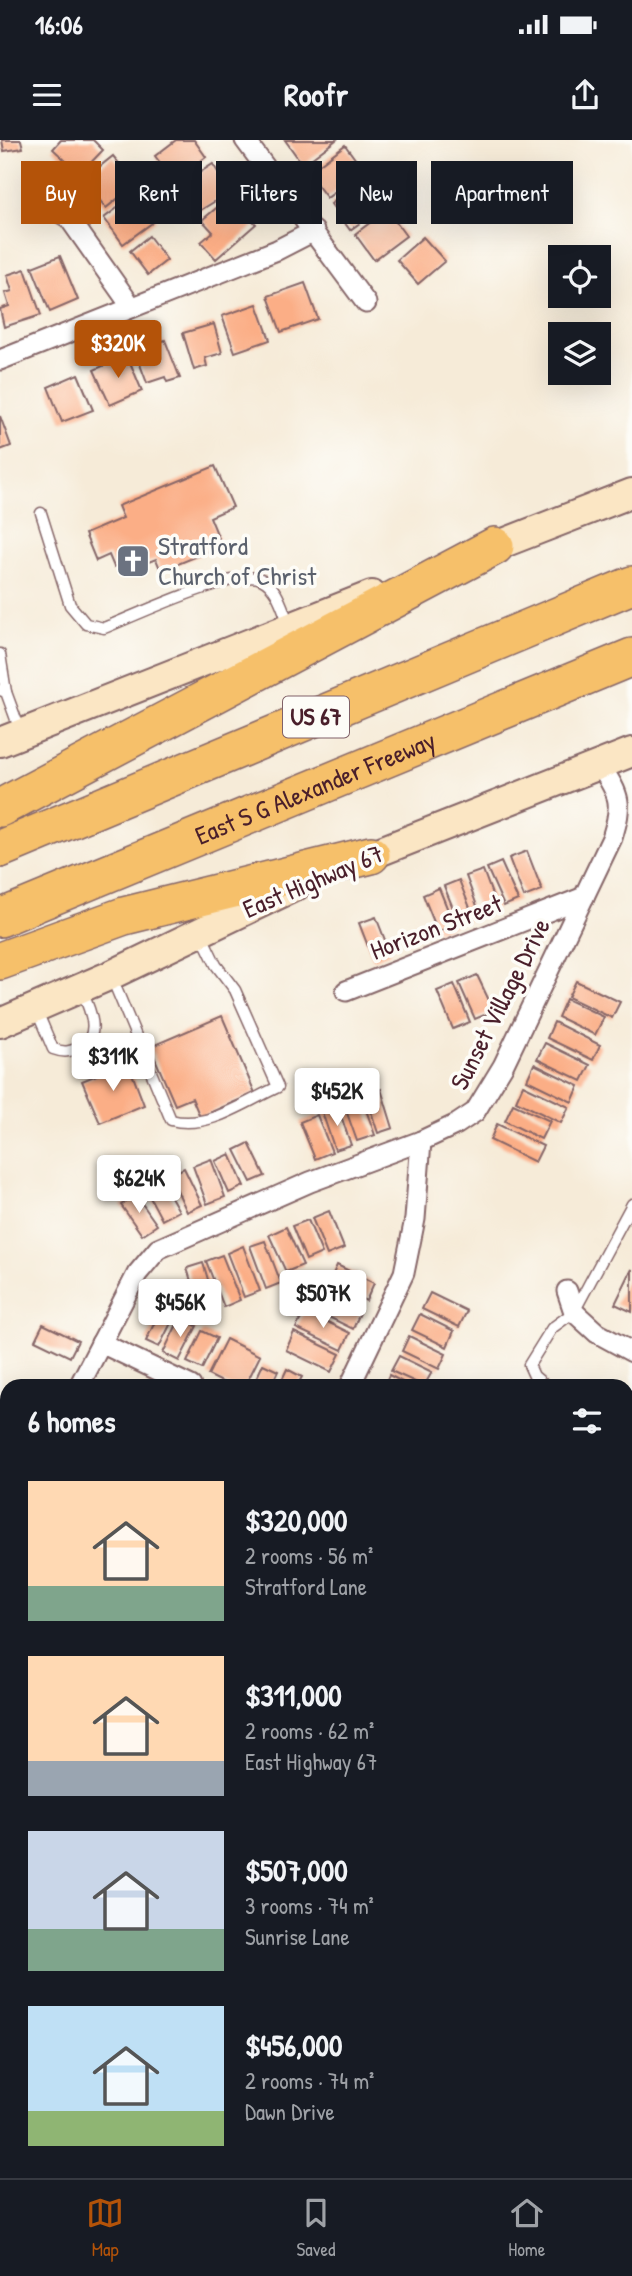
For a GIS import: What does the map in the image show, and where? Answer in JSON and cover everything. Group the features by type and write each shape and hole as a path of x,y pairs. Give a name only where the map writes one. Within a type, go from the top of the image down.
{"highway":[{"path":"0,808 495,547"},
{"name":"US 67","path":"0,849 632,585"},
{"name":"East S G Alexander Freeway","path":"0,918 632,657"},
{"path":"0,961 124,916 371,855"}],"main road":[{"path":"10,738 632,493"},
{"name":"East Highway 67","path":"0,1023 111,975 271,897 371,855 601,767 632,752"}],"street":[{"path":"245,140 366,303"},
{"path":"73,224 131,306"},
{"path":"0,360 268,254 314,231"},
{"name":"Sunset Village Drive","path":"83,1379 137,1273 158,1249 310,1182 421,1140 457,1124 475,1112 487,1096 612,838 620,807 618,794 601,767"},
{"name":"Horizon Street","path":"346,990 584,897"},
{"path":"353,1379 404,1273 415,1219 421,1140"},
{"path":"567,1291 574,1312 597,1333 632,1352"},
{"path":"101,1343 176,1379"}],"lane":[{"path":"41,513 70,605 86,625 104,628 201,589 247,576 261,579 275,590 290,627"},
{"path":"0,654 10,738"},
{"path":"111,975 171,1120 186,1124 203,1122 278,1087 235,990 216,965 200,933"},
{"path":"35,1008 42,1030 53,1049 70,1052 87,1044 93,1033 89,1006 80,988"},
{"path":"538,1379 529,1365 552,1328 574,1312 632,1204"}],"building":[{"path":"2,140 21,140 23,148 4,151"},
{"path":"61,140 93,140 103,150 92,161 66,161 53,149"},
{"path":"176,140 194,140 206,157 201,161 159,161 155,156"},
{"path":"285,140 336,140 308,161 300,161"},
{"path":"345,145 357,161 336,161 336,191 327,198 322,191 322,162"},
{"path":"113,156 117,161 115,161 115,201 106,208 101,202 101,166"},
{"path":"213,164 216,169 216,201 202,209 202,171"},
{"path":"216,208 216,224 256,224 216,259 201,242 213,232 202,220"},
{"path":"115,210 115,224 150,224 123,244 104,218"},
{"path":"346,224 358,224 350,230"},
{"path":"368,224 397,224 406,236 374,260 355,234"},
{"path":"149,236 167,260 148,275 130,251"},
{"path":"423,237 445,261 418,284 397,260"},
{"path":"60,256 78,300 50,312 32,267"},
{"path":"25,269 41,315 4,327 0,309 9,306 5,293 12,291 7,275"},
{"path":"305,283 318,319 281,332 268,296"},
{"path":"257,304 270,340 235,352 222,316"},
{"path":"214,324 222,353 205,358 207,366 194,370 183,333"},
{"path":"165,340 180,378 167,382 165,377 147,383 135,351"},
{"path":"127,355 142,391 110,405 94,370"},
{"path":"78,374 93,410 62,422 48,387"},
{"path":"0,416 11,446 0,450"},
{"path":"215,466 233,507 210,517 222,546 161,571 156,559 141,565 138,557 114,567 109,555 96,561 85,534 123,518 118,506"},
{"path":"527,851 542,890 524,897 509,858"},
{"path":"501,862 518,900 504,906 487,868"},
{"path":"483,870 497,908 480,914 466,876"},
{"path":"459,880 474,918 459,923 444,886"},
{"path":"439,888 454,925 438,932 423,895"},
{"path":"376,917 390,953 373,959 359,923"},
{"path":"477,975 494,1011 475,1019 459,983"},
{"path":"576,981 620,1002 612,1018 568,997"},
{"path":"454,984 470,1022 453,1029 437,991"},
{"path":"566,999 604,1017 595,1035 558,1017"},
{"path":"222,1016 255,1093 200,1117 192,1098 175,1105 150,1047"},
{"path":"554,1022 600,1045 593,1060 547,1038"},
{"path":"545,1043 590,1065 582,1081 537,1059"},
{"path":"534,1064 579,1086 572,1102 527,1080"},
{"path":"121,1065 125,1074 131,1071 144,1105 100,1123 82,1081"},
{"path":"523,1085 569,1107 561,1123 516,1101"},
{"path":"381,1089 393,1128 378,1133 365,1093"},
{"path":"361,1096 375,1135 357,1141 343,1102"},
{"path":"513,1104 550,1121 541,1139 505,1121"},
{"path":"338,1107 351,1145 335,1150 322,1112"},
{"path":"317,1115 332,1152 315,1159 300,1122"},
{"path":"497,1124 543,1146 535,1162 490,1140"},
{"path":"249,1143 265,1176 251,1182 235,1150"},
{"path":"230,1154 244,1186 229,1193 215,1161"},
{"path":"211,1159 225,1197 207,1204 193,1166"},
{"path":"184,1168 202,1205 187,1212 170,1175"},
{"path":"162,1181 179,1211 162,1220 146,1190"},
{"path":"136,1195 157,1225 142,1235 121,1205"},
{"path":"329,1211 344,1248 327,1255 312,1218"},
{"path":"308,1220 322,1253 306,1260 292,1226"},
{"path":"286,1227 303,1265 286,1272 269,1235"},
{"path":"265,1241 281,1283 266,1289 250,1246"},
{"path":"243,1246 260,1291 244,1297 227,1253"},
{"path":"222,1255 240,1300 224,1307 206,1261"},
{"path":"203,1263 213,1296 197,1301 187,1268"},
{"path":"337,1265 374,1283 366,1301 329,1283"},
{"path":"632,1269 632,1312 615,1304"},
{"path":"315,1291 360,1313 353,1329 308,1307"},
{"path":"430,1293 467,1311 459,1327 422,1309"},
{"path":"305,1311 350,1333 342,1350 296,1328"},
{"path":"159,1313 173,1319 159,1347 146,1341"},
{"path":"420,1314 454,1331 447,1347 412,1330"},
{"path":"180,1318 197,1326 179,1361 163,1353"},
{"path":"43,1324 78,1341 70,1357 35,1340"},
{"path":"202,1331 217,1338 202,1369 187,1362"},
{"path":"294,1332 340,1354 331,1372 286,1350"},
{"path":"409,1336 446,1354 439,1369 402,1351"},
{"path":"226,1339 260,1356 248,1379 216,1379 208,1375"},
{"path":"399,1356 432,1372 428,1379 409,1379 391,1371"},
{"path":"263,1364 278,1371 274,1379 256,1379"},
{"path":"287,1369 302,1377 301,1379 282,1379"}],"place":[{"name":"Stratford Church of Christ","path":"133,561"}]}
